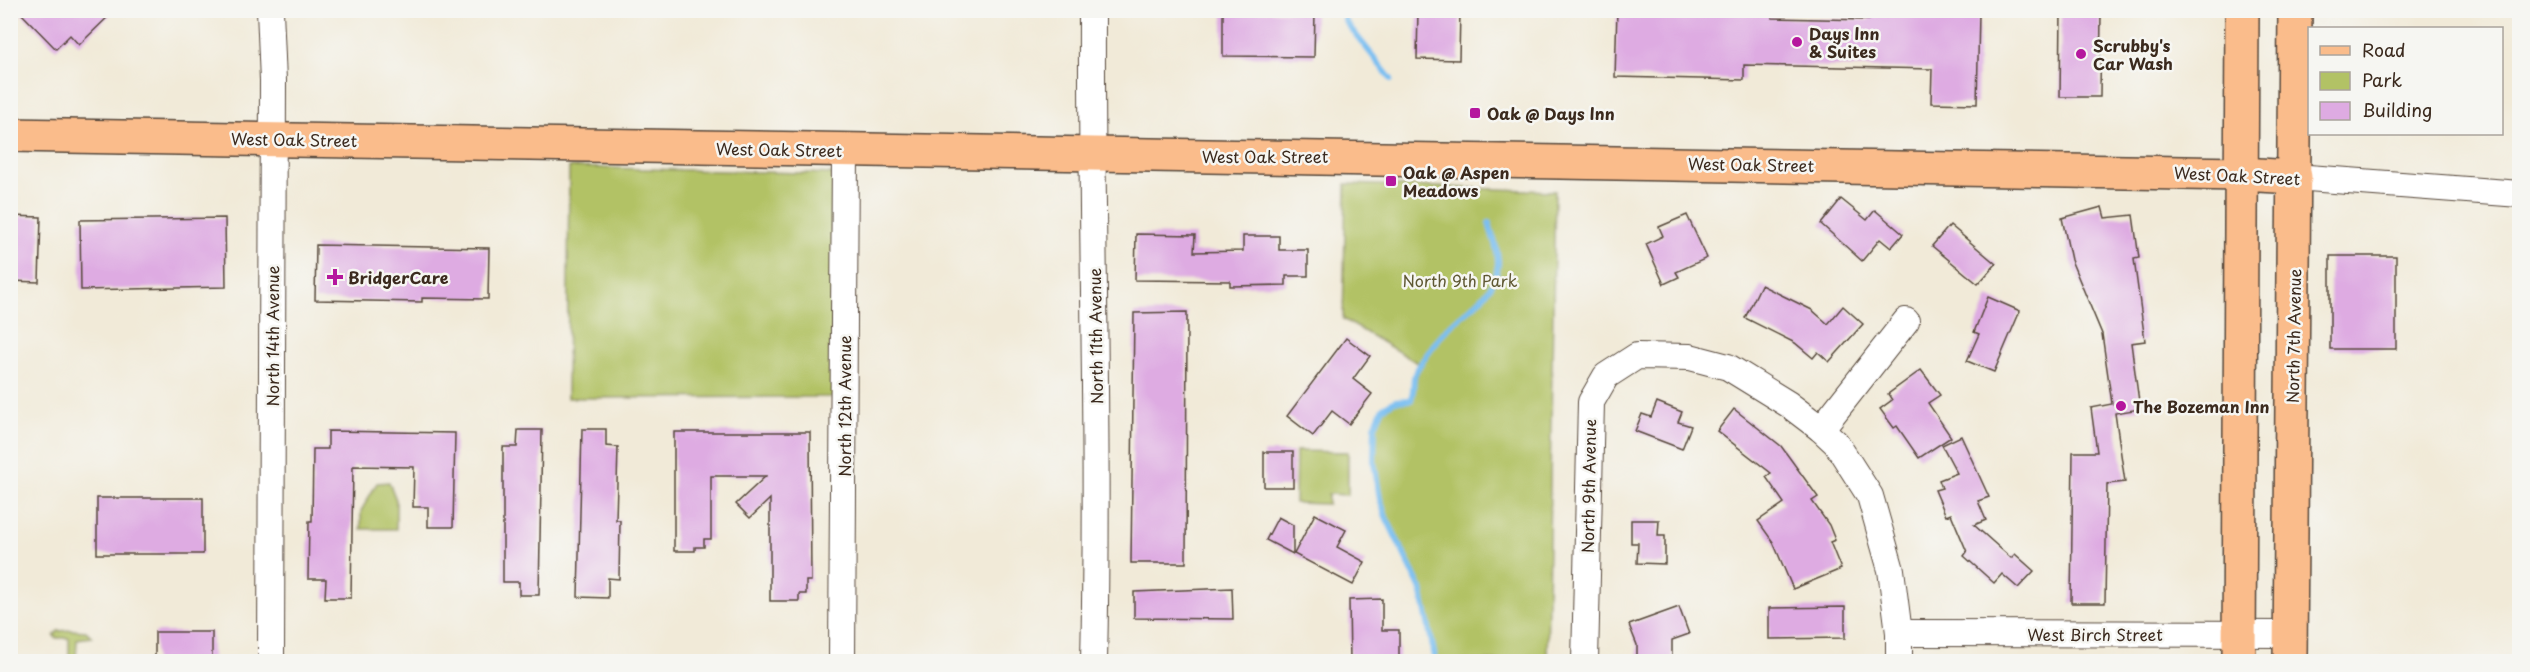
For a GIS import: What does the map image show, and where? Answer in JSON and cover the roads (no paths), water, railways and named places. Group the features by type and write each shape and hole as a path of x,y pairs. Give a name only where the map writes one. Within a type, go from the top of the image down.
{"main road":[{"path":"2239,648 2242,10"},
{"name":"North 7th Avenue","path":"2290,648 2295,10"},
{"name":"West Oak Street","path":"10,135 1348,157 2241,174 2295,177"}],"street":[{"name":"North 14th Avenue","path":"270,10 273,139 271,662"},
{"name":"North 11th Avenue","path":"1092,10 1091,154 1096,404 1094,662"},
{"name":"North 12th Avenue","path":"842,662 845,150"},
{"name":"West Oak Street","path":"2295,177 2520,194"},
{"path":"1821,429 1906,321"},
{"name":"North 9th Avenue","path":"1585,662 1591,402 1605,376 1637,356 1690,357 1728,367 1788,404 1836,443 1870,496 1892,570 1899,633 1899,662"},
{"name":"West Birch Street","path":"1899,633 2239,648 2290,648"}],"waterway":[{"path":"1345,10 1345,21 1391,79"},
{"path":"1436,662 1421,589 1386,517 1380,499 1374,462 1375,426 1383,408 1395,401 1411,400 1415,373 1425,358 1447,329 1475,305 1490,287 1498,259 1489,223"}],"place":[{"name":"Days Inn & Suites","path":"1797,42"},
{"name":"Scrubby's Car Wash","path":"2081,54"},
{"name":"Oak @ Days Inn","path":"1475,113"},
{"name":"Oak @ Aspen Meadows","path":"1391,181"},
{"name":"BridgerCare","path":"335,277"},
{"name":"The Bozeman Inn","path":"2121,406"}],"park label":[{"name":"North 9th Park","path":"1460,280"}]}
